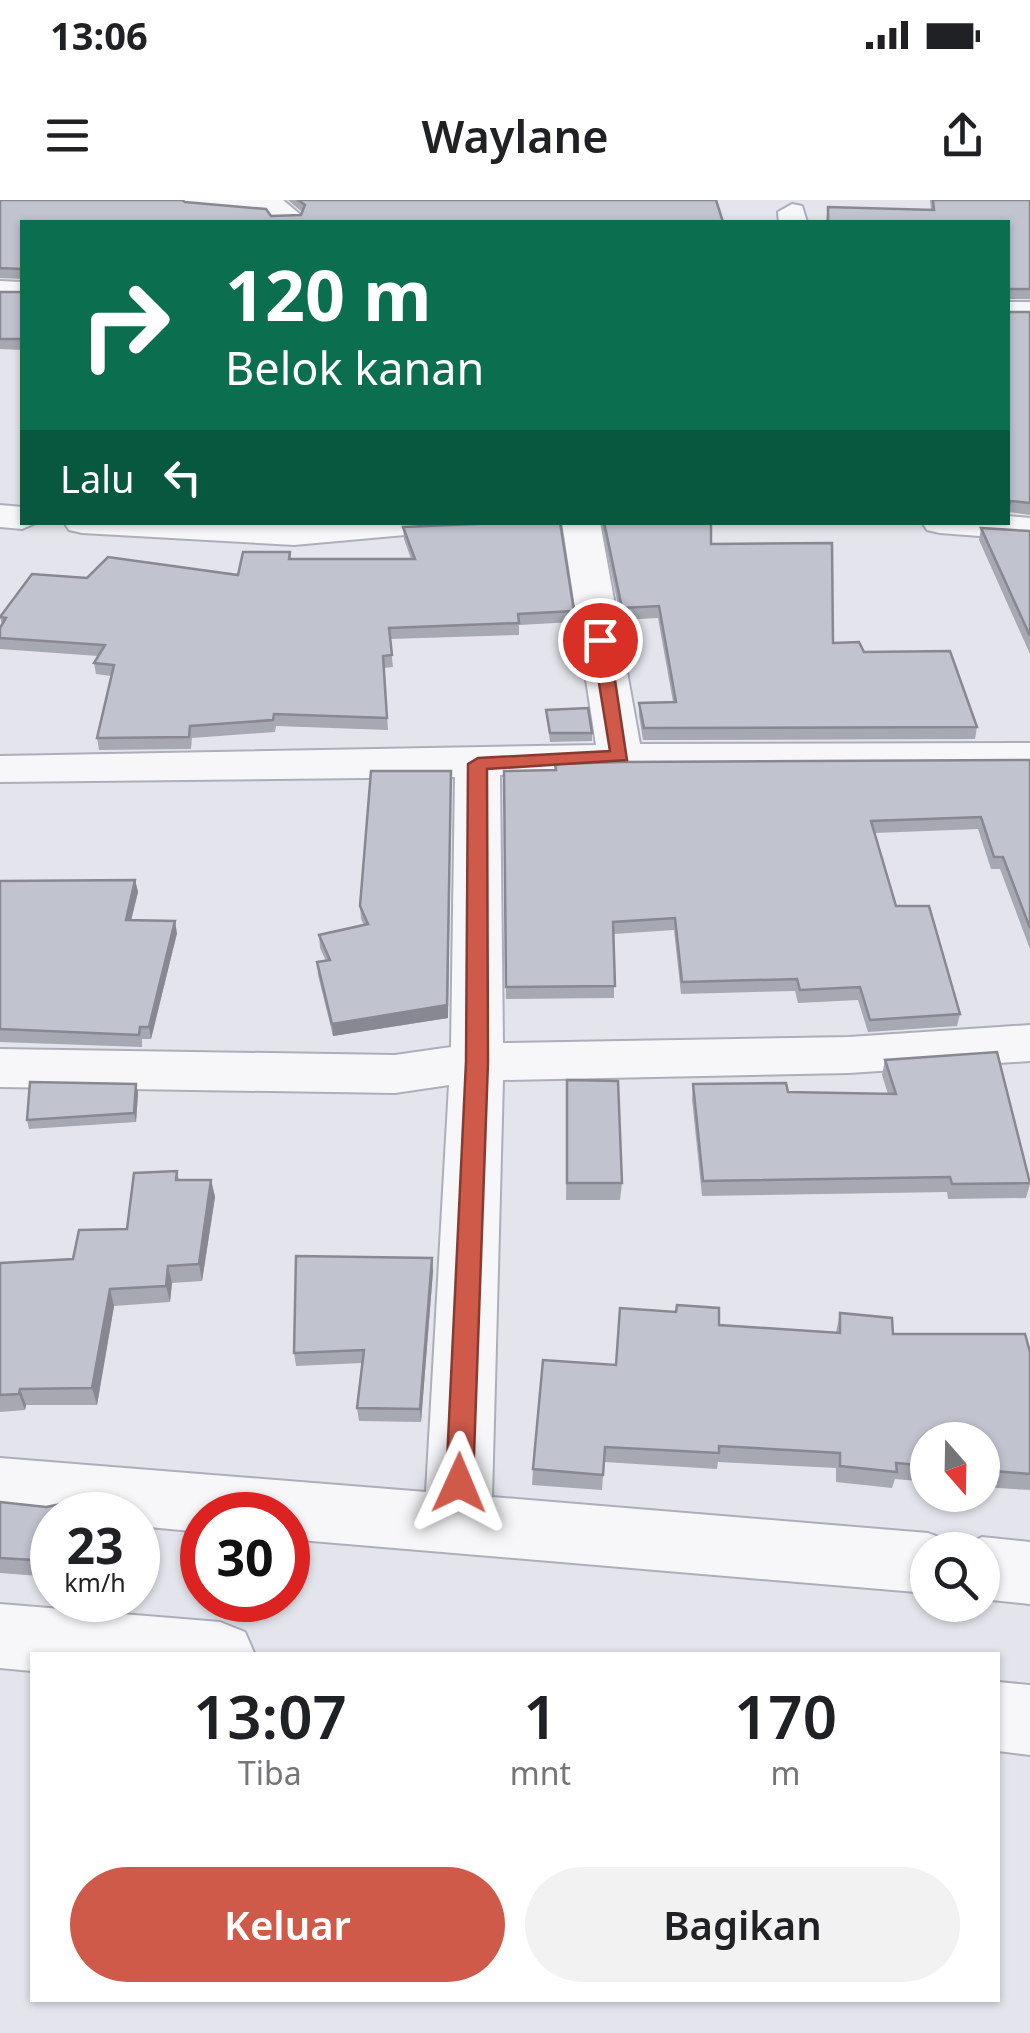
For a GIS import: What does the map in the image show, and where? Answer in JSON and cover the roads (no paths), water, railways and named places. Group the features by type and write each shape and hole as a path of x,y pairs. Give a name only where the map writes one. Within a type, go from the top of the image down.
{"street":[{"path":"188,200 276,207 288,216 287,220"},
{"path":"135,525 294,534 394,525"},
{"path":"581,525 620,756"},
{"path":"985,525 1030,528"},
{"path":"0,769 478,764 620,756 1030,756"},
{"path":"458,1522 477,1062 478,764"},
{"path":"0,1068 395,1074 477,1062 849,1055 1030,1043"},
{"path":"0,1486 910,1561"},
{"path":"1000,1570 1030,1573"},
{"path":"0,1636 185,1652"},
{"path":"1000,1717 1030,1720"}]}
